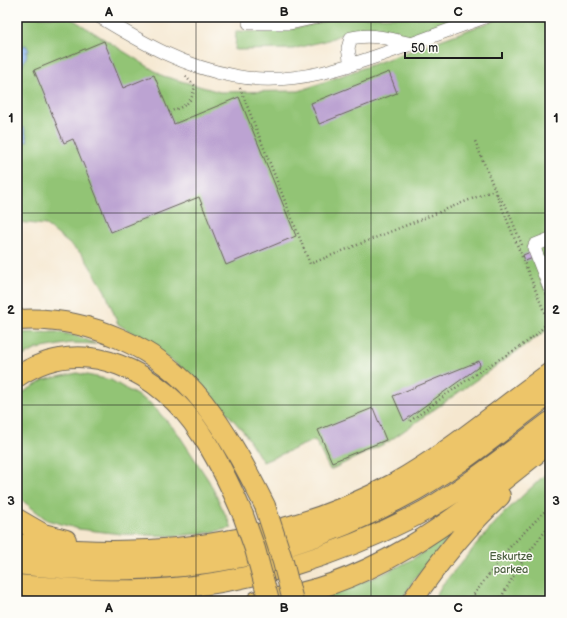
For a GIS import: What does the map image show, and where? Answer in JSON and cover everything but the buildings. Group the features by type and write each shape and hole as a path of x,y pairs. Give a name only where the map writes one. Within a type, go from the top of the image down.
{"highway":[{"path":"17,320 44,320 83,326 121,340 140,349 161,362 178,376 202,400 220,425 245,465 265,506 283,562 293,601"},
{"path":"17,377 31,368 56,359 80,357 101,359 125,367 141,375 170,397 200,433 225,476 244,515 269,601"},
{"path":"17,544 77,550 115,551 154,549 237,539 268,533 311,520 352,504 394,483 430,461 550,373"},
{"path":"17,564 60,569 134,569 176,567 226,560 289,546 355,522 402,498 471,454 550,394"},
{"path":"17,585 67,589 174,588 229,580 299,564 358,543 411,518 449,495 550,422"},
{"path":"257,601 280,599 321,588 350,578 377,566 428,536 492,489 550,443"},
{"path":"412,601 437,565 488,506 550,450"},
{"path":"17,519 43,534 64,540 154,549"}],"street":[{"path":"100,17 161,52 210,71 236,77 268,79 304,76 341,68 485,17"},
{"path":"249,17 248,23 290,23 317,17"},
{"path":"351,65 348,48 351,38 362,35 382,37 411,44"},
{"path":"550,240 534,248 550,289"}],"path":[{"path":"169,112 185,105 193,98 195,86 184,76 189,63"},
{"path":"236,77 310,264 494,190"},
{"path":"410,421 481,371 525,343 541,330 548,321 475,141"},
{"path":"494,190 507,208 524,249 535,247"},
{"path":"469,601 508,549 550,506"},
{"path":"499,601 523,560 550,525"}],"green space":[{"path":"17,17 69,17 163,76 220,92 299,91 504,17 550,17 550,328 388,442 330,470 315,440 263,462 244,432 217,402 180,367 145,341 118,324 105,291 83,255 46,225 17,222"},
{"path":"339,17 464,17 411,37 391,33 352,30 328,40 293,49 235,50 236,31 288,29"},
{"path":"57,332 77,336 96,344 71,343 37,349 17,359 17,333"},
{"path":"77,373 111,380 150,403 177,432 209,481 232,528 206,533 176,536 121,534 79,529 47,520 23,501 17,494 17,396 44,380"},
{"name":"Eskurtze parkea","path":"550,470 550,601 433,601 442,585 502,515"},
{"path":"468,515 414,580 401,601 309,601 342,590 406,563 439,541"}],"water":[{"path":"26,45 29,51 26,52 27,55 17,77 17,48"},
{"path":"17,126 24,128 28,141 17,145"}]}
